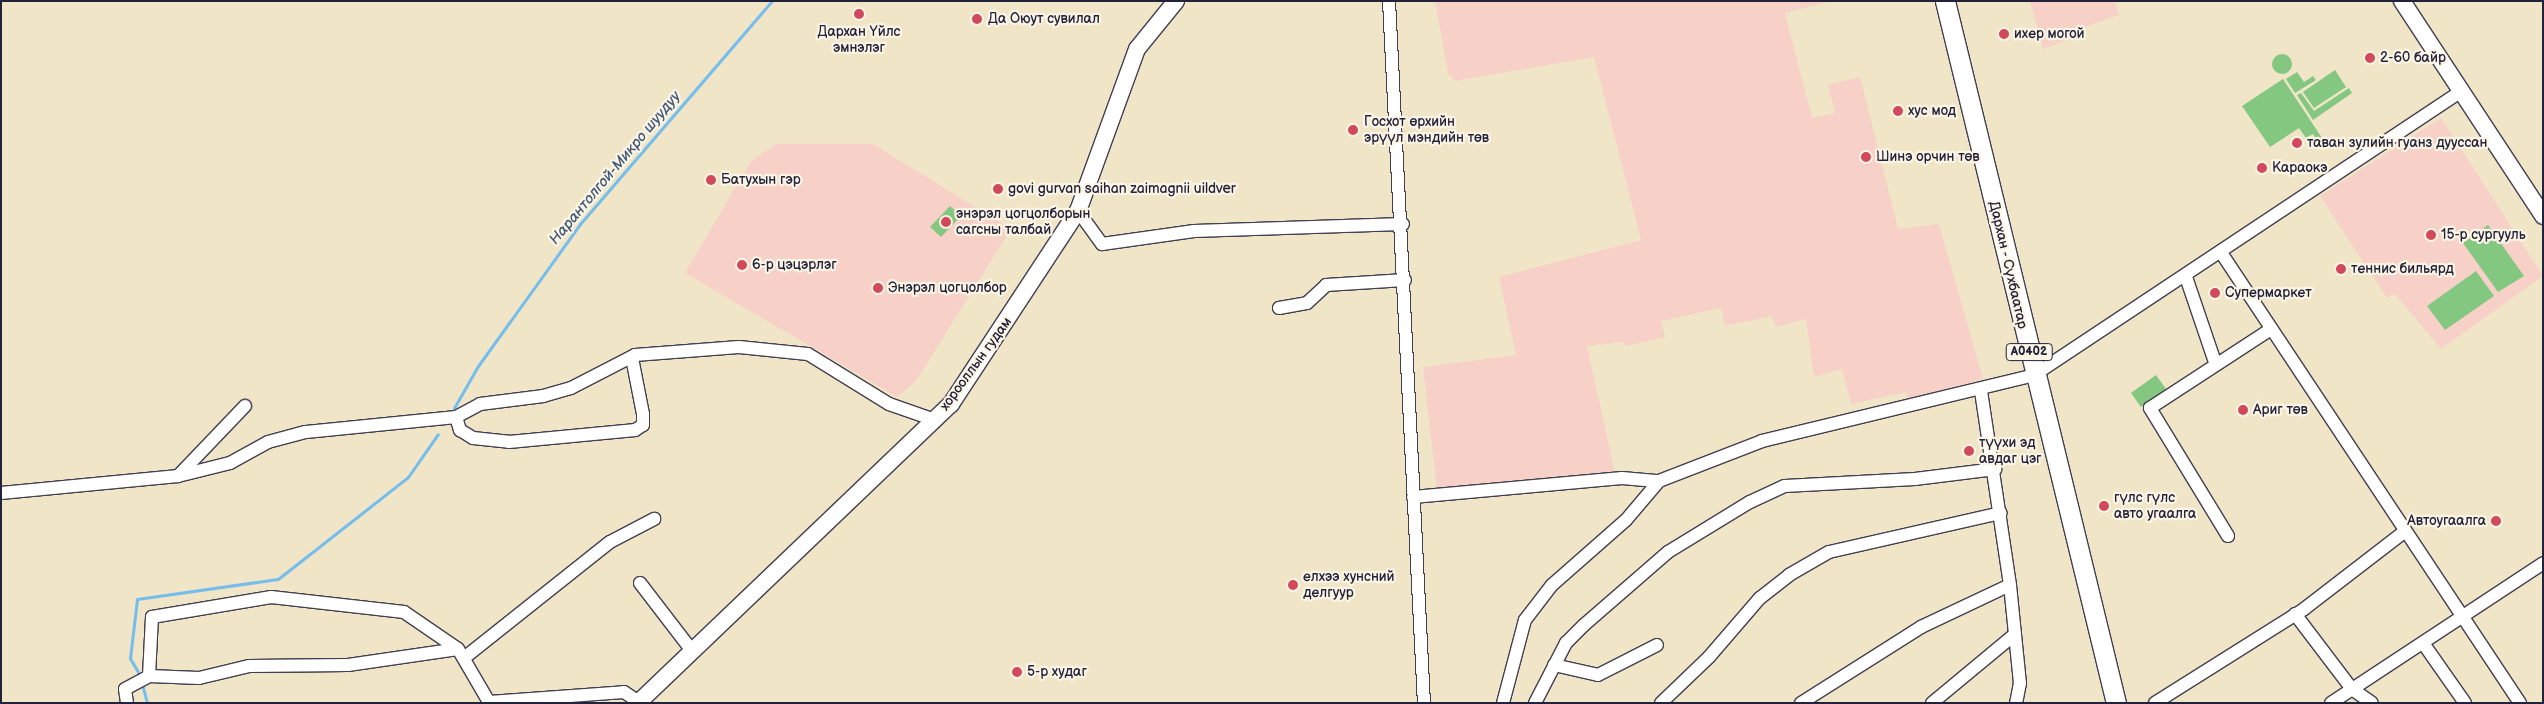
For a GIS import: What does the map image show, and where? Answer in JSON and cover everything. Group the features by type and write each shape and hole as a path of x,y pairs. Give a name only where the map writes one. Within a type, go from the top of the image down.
{"highway":[{"name":"Дархан - Сүхбаатар","path":"1945,1 2034,375 2116,703"}],"main road":[{"name":"хорооллын гудам","path":"642,701 935,420 969,379 1078,210 1137,49 1176,1"},
{"path":"2402,1 2543,216"}],"street":[{"path":"1389,1 1404,224 1413,497 1424,703"},
{"path":"1413,497 1622,478 1659,481 1762,441 1981,390 2034,375 2222,254 2460,92"},
{"path":"1078,210 1102,244 1194,231 1404,224"},
{"path":"2222,254 2404,532 2463,616 2520,703"},
{"path":"2186,277 2215,362"},
{"path":"1279,308 1307,303 1326,285 1405,280"},
{"path":"2228,536 2150,408 2215,362 2271,329"},
{"path":"1,493 178,476 230,463 268,442 306,432 456,417 480,404 571,388 632,358 739,347 808,354 889,404 935,420"},
{"path":"456,417 460,430 473,438 509,442 635,430 643,425 643,414 632,358"},
{"path":"1981,390 1995,469 2010,585 2020,683 2016,703"},
{"path":"178,476 244,406"},
{"path":"1535,703 1566,643 1668,552 1785,486 1852,484 1995,469"},
{"path":"1503,703 1525,620 1552,585 1626,520 1659,481"},
{"path":"1661,703 1760,598 1789,575 1829,552 2001,513"},
{"path":"127,703 125,689 149,676 199,678 250,666 348,665 461,653 610,542 654,519"},
{"path":"2155,703 2295,614 2404,532"},
{"path":"2331,703 2543,563"},
{"path":"640,583 693,652"},
{"path":"1801,703 1921,627 2010,585"},
{"path":"149,676 152,617 271,597 404,612 461,653 489,702 624,692 642,701"},
{"path":"2295,614 2352,689 2372,703"},
{"path":"1932,703 2015,634"},
{"path":"2423,643 2465,703"},
{"path":"1554,665 1598,676 1657,645"}],"shaded area":[{"path":"1435,1 1831,1 1785,13 1812,118 1835,113 1828,85 1860,77 1898,229 1939,224 1983,379 1908,399 1906,392 1851,404 1842,369 1814,377 1806,319 1776,327 1772,316 1725,326 1721,308 1661,321 1665,337 1625,346 1623,342 1587,346 1615,473 1437,490 1423,367 1516,355 1499,277 1641,240 1594,57 1455,81 1448,73"},
{"path":"2030,1 2115,1 2119,15 2071,32 2069,39 2043,49"},
{"name":"15-р сургууль","path":"2441,118 2543,276 2441,349 2395,294 2387,298 2320,196"},
{"name":"Энэрэл цогцолбор","path":"776,144 873,144 1011,229 916,381 897,397 685,273 751,161"}],"green space":[{"path":"2282,54 2289,57 2292,64 2289,71 2282,74 2275,71 2272,64 2275,57"},
{"path":"2335,70 2346,87 2314,108 2303,92"},
{"path":"2297,72 2304,82 2313,76 2316,80 2295,93 2286,79"},
{"path":"2283,79 2324,141 2319,144 2313,134 2306,138 2299,128 2270,147 2242,106"},
{"path":"2349,88 2352,93 2313,120 2297,95 2301,93 2314,111"},
{"name":"энэрэл цогцолборын сагсны талбай","path":"950,206 961,216 941,237 930,227"},
{"path":"2488,225 2524,276 2498,292 2463,243"},
{"path":"2476,271 2494,296 2445,330 2427,306"},
{"path":"2156,375 2166,389 2141,407 2131,393"}],"waterway":[{"name":"Нарантолгой-Микро шуудуу","path":"454,408 478,366 580,224 772,1"},
{"name":"Нарантолгой-Микро шуудуу","path":"138,672 130,658 137,599 278,579 408,477 438,434"},
{"name":"Нарантолгой-Микро шуудуу","path":"142,684 147,703"}],"place":[{"name":"Дархан Үйлс эмнэлэг","path":"859,14"},
{"name":"Да Оюут сувилал","path":"977,19"},
{"name":"ихер могой","path":"2004,34"},
{"name":"2-60 байр","path":"2370,58"},
{"name":"хус мод","path":"1898,111"},
{"name":"Госхот өрхийн эрүүл мэндийн төв","path":"1353,130"},
{"name":"таван зулийн гуанз дууссан","path":"2297,143"},
{"name":"Шинэ орчин төв","path":"1866,157"},
{"name":"Караокэ","path":"2262,168"},
{"name":"Батухын гэр","path":"711,180"},
{"name":"govi gurvan saihan zaimagnii uildver","path":"998,189"},
{"name":"энэрэл цогцолборын сагсны талбай","path":"946,222"},
{"name":"15-р сургууль","path":"2431,235"},
{"name":"6-р цэцэрлэг","path":"742,265"},
{"name":"теннис бильярд","path":"2341,269"},
{"name":"Энэрэл цогцолбор","path":"878,288"},
{"name":"Супермаркет","path":"2215,293"},
{"name":"Ариг төв","path":"2243,410"},
{"name":"түүхи эд авдаг цэг","path":"1969,451"},
{"name":"гүлс гүлс авто угаалга","path":"2104,506"},
{"name":"Автоугаалга","path":"2496,521"},
{"name":"елхээ хунсний делгуур","path":"1293,585"},
{"name":"5-р худаг","path":"1017,672"}]}
